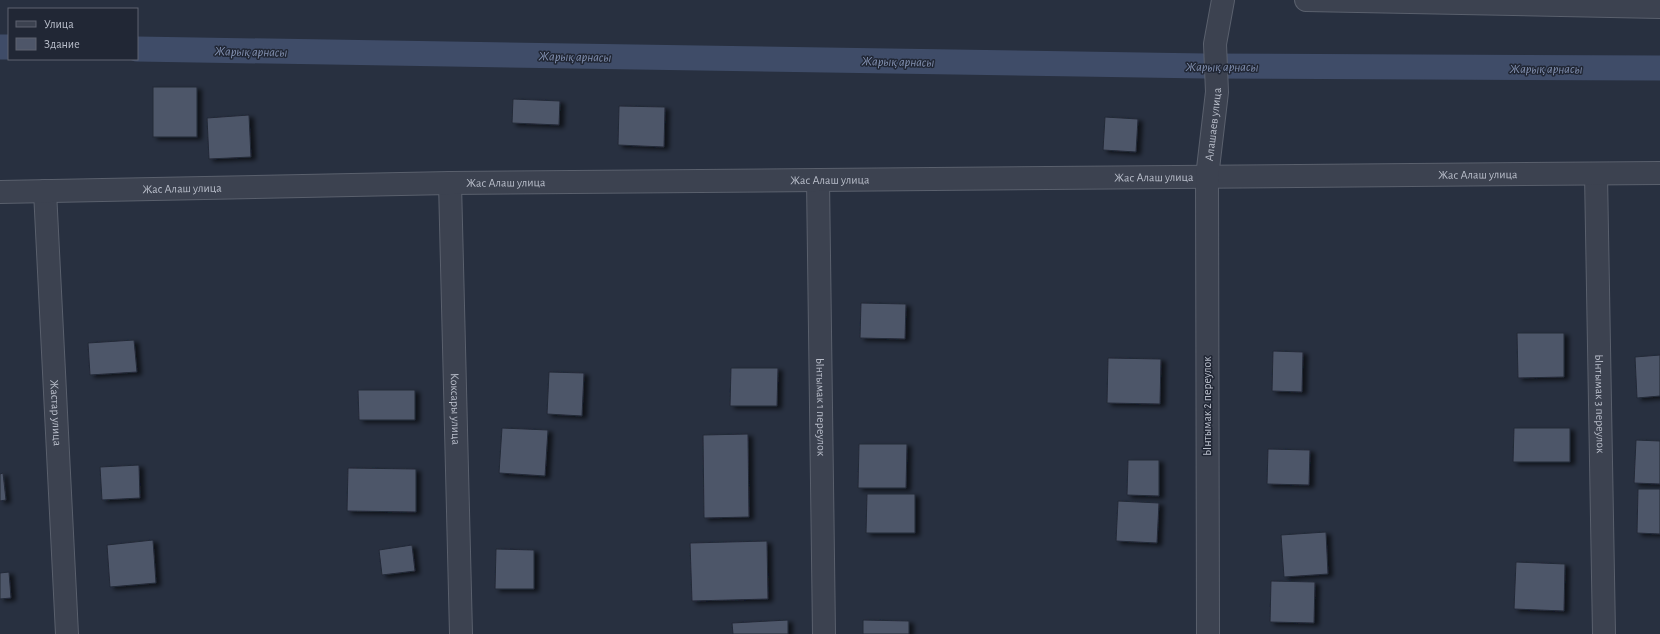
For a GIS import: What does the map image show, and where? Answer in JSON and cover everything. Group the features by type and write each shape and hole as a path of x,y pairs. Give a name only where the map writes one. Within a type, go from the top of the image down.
{"street":[{"name":"Алашаев улица","path":"1207,177 1217,92 1215,44 1223,0"},
{"path":"1306,0 1660,7"},
{"name":"Жас Алаш улица","path":"0,192 450,183 1660,173"},
{"name":"Ынтымак 3 переулок","path":"1596,174 1604,634"},
{"name":"Ынтымак 2 переулок","path":"1207,177 1208,634"},
{"name":"Ынтымак 1 переулок","path":"818,180 824,634"},
{"name":"Коксары улица","path":"450,183 461,634"},
{"name":"Жастар улица","path":"45,191 67,634"}],"building":[{"path":"153,87 197,87 197,137 153,137"},
{"path":"513,99 560,101 559,125 512,123"},
{"path":"619,106 665,107 664,147 618,145"},
{"path":"249,115 251,157 209,159 207,118"},
{"path":"1105,117 1138,119 1136,152 1103,150"},
{"path":"861,303 906,304 905,339 860,338"},
{"path":"1517,333 1564,333 1564,377 1518,378"},
{"path":"134,340 137,372 90,375 88,343"},
{"path":"1273,351 1303,352 1302,392 1272,391"},
{"path":"1660,355 1660,396 1637,398 1635,357"},
{"path":"1108,358 1161,359 1160,404 1107,403"},
{"path":"731,368 778,368 777,406 730,406"},
{"path":"549,372 584,373 582,416 547,414"},
{"path":"358,390 415,390 415,420 359,420"},
{"path":"502,428 548,430 545,476 499,473"},
{"path":"1514,428 1570,428 1570,462 1513,462"},
{"path":"748,434 749,517 704,518 703,435"},
{"path":"1636,440 1660,441 1660,484 1634,483"},
{"path":"859,444 907,444 906,488 858,488"},
{"path":"1268,449 1310,450 1309,485 1267,484"},
{"path":"1128,460 1159,460 1159,496 1127,495"},
{"path":"139,465 140,498 102,500 100,467"},
{"path":"348,468 416,469 416,512 347,511"},
{"path":"3,473 6,500 0,501 0,474"},
{"path":"1638,489 1660,489 1660,534 1637,533"},
{"path":"867,494 915,494 915,533 866,533"},
{"path":"1118,501 1159,503 1157,543 1116,541"},
{"path":"1326,532 1328,574 1284,577 1281,535"},
{"path":"153,540 156,583 110,587 107,545"},
{"path":"767,541 768,599 692,601 690,543"},
{"path":"412,545 415,571 382,575 379,550"},
{"path":"496,549 534,550 534,589 495,589"},
{"path":"1516,562 1565,564 1564,611 1514,609"},
{"path":"9,572 11,598 0,599 0,573"},
{"path":"1271,581 1315,582 1314,623 1270,622"},
{"path":"788,620 788,634 733,634 732,623"},
{"path":"863,620 909,621 909,634 863,634"}],"waterway":[{"name":"Жарық арнасы","path":"0,47 8,47"},
{"name":"Жарық арнасы","path":"138,49 1205,66 1660,68"}]}
